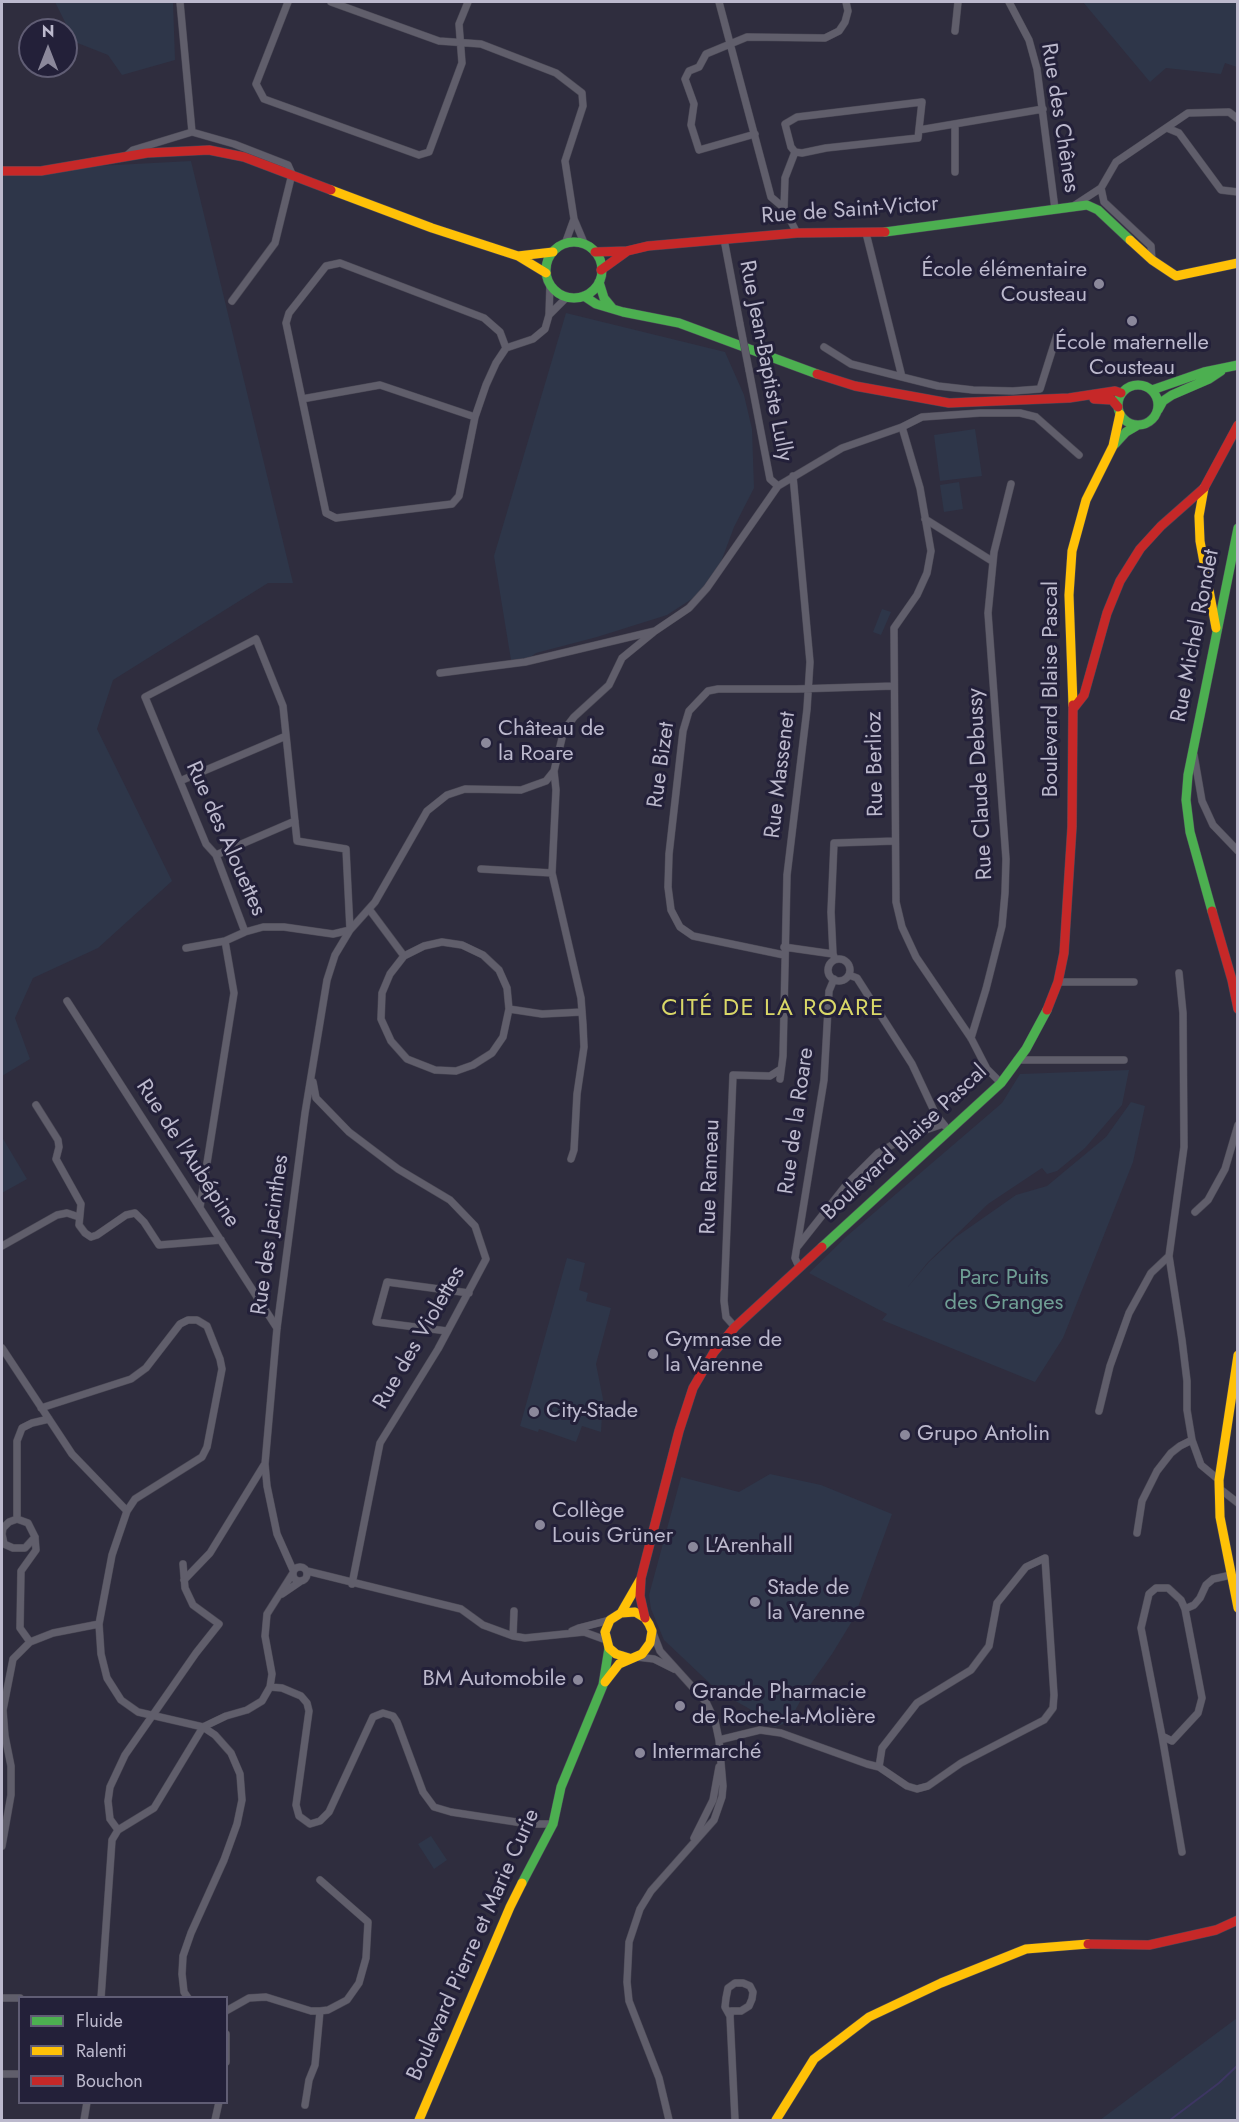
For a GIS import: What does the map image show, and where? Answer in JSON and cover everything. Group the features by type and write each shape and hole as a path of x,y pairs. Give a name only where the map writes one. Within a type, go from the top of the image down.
{"main road":[{"path":"2,171 41,171 176,150 209,150 244,157 432,228 518,256 546,273"},
{"name":"Rue de Saint-Victor","path":"595,252 627,251 648,246 797,233 866,233 1074,205"},
{"path":"1074,205 1087,205 1098,210 1152,260 1176,276 1238,263"},
{"path":"599,282 591,292 584,296 567,297 560,294 550,284 546,264 553,252 565,244 574,242 585,245 595,252 599,259 601,270 599,282 604,298 613,309"},
{"name":"Rue de Saint-Victor","path":"601,270 627,251"},
{"path":"518,256 553,252"},
{"path":"584,296 596,304 613,309 679,323 807,371 855,386 948,403 1069,398 1115,391 1121,393"},
{"path":"1152,390 1204,372 1238,365"},
{"path":"984,403 1002,406 1052,405 1103,398 1112,400 1128,422 1138,425 1151,421 1163,401 1172,395 1209,379 1225,368"},
{"path":"1119,411 1121,393 1126,388 1139,385 1152,390 1157,399 1158,410"},
{"name":"Boulevard Blaise Pascal","path":"1113,446 1119,411"},
{"name":"Boulevard Blaise Pascal","path":"645,1618 640,1596 641,1578 687,1404 701,1372 714,1352 735,1327 888,1188 946,1127 1001,1083 1026,1048 1047,1010 1058,982 1064,953 1068,904 1072,827 1069,595 1072,551 1086,500 1113,446 1126,432 1138,425"},
{"path":"1217,633 1200,541 1199,516 1204,488 1238,425"},
{"path":"1072,709 1084,695 1107,613 1120,581 1140,549 1161,525 1204,488"},
{"name":"Rue Michel Rondet","path":"1238,528 1188,775 1186,800 1190,832 1238,1009"},
{"path":"1238,1355 1219,1485 1220,1517 1238,1608"},
{"name":"Boulevard Blaise Pascal","path":"621,1613 641,1578"},
{"path":"635,1612 645,1618 652,1632 648,1648 618,1664 603,1685 607,1644 605,1632 610,1620 621,1613 635,1612"},
{"path":"607,1644 616,1654 633,1658"},
{"name":"Boulevard Pierre et Marie Curie","path":"419,2121 510,1907 553,1824 561,1787 603,1685"},
{"path":"776,2121 814,2059 869,2017 941,1983 1026,1949 1077,1944 1149,1945 1216,1930 1238,1920"}],"street":[{"path":"180,2 192,132"},
{"path":"288,2 256,84 264,99 419,155 429,152 462,63 459,24 468,2"},
{"path":"331,2 439,41 481,44 556,73 582,93 584,106 565,161 574,219 585,245"},
{"path":"719,2 771,197 784,208 797,233"},
{"path":"754,134 699,150 691,125 694,104 686,79 689,71 699,67 706,54 747,37 825,38 839,31 845,22 848,11 846,2"},
{"path":"955,31 958,2"},
{"name":"Rue des Chênes","path":"1009,2 1029,40 1037,69 1055,209"},
{"path":"784,208 785,178 795,152 785,124 797,117 921,102 918,138 795,152"},
{"path":"919,130 1043,109"},
{"path":"1074,205 1101,188 1116,162 1188,113 1230,112 1238,119"},
{"path":"955,124 955,172"},
{"path":"1167,128 1179,133 1221,190 1238,192"},
{"path":"125,157 134,150 192,132 205,134 288,165 292,174 275,243 232,302"},
{"path":"1101,188 1104,202 1151,246 1152,260"},
{"path":"565,244 574,219"},
{"path":"866,233 902,377"},
{"name":"Rue Jean-Baptiste Lully","path":"724,240 770,479 778,486"},
{"path":"506,348 500,333 484,318 340,263 326,266 289,313 286,323 326,513 336,518 452,504 459,496 475,417 486,385 506,348 533,339 545,329 549,315 550,284"},
{"path":"549,315 567,297"},
{"path":"824,347 851,364 938,386 1013,391 1040,389 1057,335"},
{"path":"302,399 380,385 475,417"},
{"path":"571,1160 574,1150 584,1047 581,998 552,873 556,790 554,771 564,730 574,717 609,686 622,658 655,631 689,608 707,588 778,486 842,448 902,427 922,417 980,412 1020,413 1036,417 1078,455"},
{"name":"Rue Berlioz","path":"902,427 920,488 931,551 927,573 917,595 894,628 896,902 902,927 916,957 971,1038 987,1069 1001,1083"},
{"name":"Rue Massenet","path":"780,1078 787,875 810,662 793,476"},
{"name":"Rue Claude Debussy","path":"971,1038 1002,926 1006,859 988,613 992,561 1011,484"},
{"path":"925,519 992,561"},
{"path":"440,673 525,663 655,631"},
{"name":"Rue des Alouettes","path":"286,736 283,706 256,639 145,697 206,844 216,855 245,932 262,927 284,927 333,934 350,930"},
{"name":"Rue Bizet","path":"834,956 784,951 693,936 680,927 672,910 668,886 669,854 684,731 689,711 708,690 894,686"},
{"path":"180,781 286,736 297,841 346,849 350,930"},
{"path":"1193,752 1202,801 1209,817 1213,825 1238,851"},
{"name":"Rue des Jacinthes","path":"300,1573 277,1534 265,1464 277,1328 311,1076 327,980 335,955 350,930 375,902 427,811 447,795 465,789 521,790 546,781 554,771"},
{"path":"216,855 295,821"},
{"name":"Rue de la Roare","path":"799,1267 795,1258 824,1080 829,991 834,979 828,972 828,966 834,956 831,912 834,843 895,842"},
{"path":"481,869 552,873"},
{"path":"369,909 404,956"},
{"path":"186,948 225,941 245,932"},
{"path":"200,1207 234,993 225,941"},
{"path":"442,942 462,945 483,955 499,969 507,988 509,1009 502,1037 492,1053 473,1065 456,1071 435,1070 407,1059 390,1041 381,1019 382,993 390,974 404,956 424,946 442,942"},
{"path":"834,956 849,964 849,975"},
{"path":"1179,973 1183,1013 1184,1148 1169,1258 1185,1361 1186,1410 1192,1440 1201,1465 1238,1503"},
{"path":"834,979 842,980 849,975"},
{"path":"849,975 857,978 912,1064 936,1115 946,1127"},
{"path":"1058,982 1134,982"},
{"name":"Rue de l'Aubépine","path":"67,1000 277,1328"},
{"path":"509,1009 542,1014 582,1012"},
{"path":"1017,1060 1124,1060"},
{"name":"Rue Rameau","path":"735,1327 726,1317 724,1301 733,1075 770,1076 781,1069"},
{"name":"Rue des Violettes","path":"311,1076 316,1098 349,1132 398,1169 450,1200 475,1226 486,1259 447,1332 380,1443 352,1584"},
{"path":"36,1105 58,1140 56,1159 81,1204 80,1225 85,1233 91,1237 97,1235 126,1215 135,1213 159,1245 221,1240"},
{"path":"1195,1212 1208,1200 1224,1169 1238,1125"},
{"name":"Boulevard Blaise Pascal","path":"797,1248 848,1184 878,1153 908,1136 946,1127"},
{"path":"2,1246 57,1215 67,1213 80,1217"},
{"path":"1098,1411 1110,1366 1129,1313 1151,1273 1169,1258"},
{"path":"447,1332 376,1323 387,1282 469,1293"},
{"path":"41,1408 131,1379 146,1368 180,1324 188,1320 197,1320 207,1326 220,1359 222,1369 207,1448 202,1457 135,1499 127,1511 108,1570 99,1624 101,1654 106,1678 121,1700 138,1712 203,1727 231,1753 240,1774 242,1800 237,1824 183,1956 182,1974 187,1996"},
{"path":"2,1348 72,1454 127,1511"},
{"path":"17,1519 17,1441 22,1428 49,1419"},
{"path":"1137,1533 1142,1501 1156,1471 1171,1453 1192,1440"},
{"path":"184,1580 210,1553 265,1464"},
{"path":"17,1519 28,1523 35,1537 36,1550 21,1571 20,1628 30,1642"},
{"path":"17,1519 3,1528 4,1544 13,1548 25,1548 35,1537"},
{"path":"719,1740 760,1730 781,1733 879,1767 907,1786 917,1789 928,1786 961,1763 1044,1720 1053,1708 1045,1557 1026,1567 997,1603 989,1646 971,1670 917,1703 882,1748 879,1767"},
{"path":"118,1830 110,1819 108,1801 110,1787 125,1755 219,1624 193,1605 185,1588 183,1564"},
{"path":"300,1573 323,1576 461,1609 483,1625 513,1636 525,1638 584,1632 607,1644"},
{"path":"101,1996 111,1840 118,1830 154,1808 203,1727 226,1716 247,1710 262,1701 270,1687 272,1674 265,1626 267,1614 300,1573"},
{"path":"280,1595 300,1573"},
{"path":"1185,1609 1194,1605 1206,1585 1213,1579 1231,1575"},
{"path":"1162,1736 1172,1741 1198,1713 1202,1698 1185,1609 1168,1588 1156,1588 1149,1594 1142,1628 1182,1852"},
{"path":"513,1636 514,1611"},
{"path":"570,1633 579,1628 610,1620"},
{"path":"2,1846 10,1795 10,1766 4,1736 3,1710 13,1659 30,1642 63,1630 99,1624"},
{"path":"652,1632 660,1650 706,1702 715,1721 720,1755 713,1800 704,1822 687,1850 651,1891 640,1909 629,1942 627,1962 629,2001 659,2078 669,2121"},
{"path":"633,1658 654,1659 676,1670"},
{"path":"270,1687 282,1688 301,1696 307,1703 309,1711 296,1805 299,1816 310,1824 320,1821 329,1812 373,1717 383,1713 393,1716 398,1722 423,1792 434,1807 451,1812 529,1824 553,1824"},
{"path":"228,2010 249,1998 266,1997 311,2011 328,2010 347,2000 359,1983 366,1958 368,1922 320,1880"},
{"path":"730,2016 725,2007 728,1988 735,1983 750,1986 752,1999 749,2006 731,2011 730,2016 735,2121"},
{"path":"2,1998 18,1998"},
{"path":"305,2105 309,2080 315,2065 320,2011"},
{"path":"2,2074 18,2073"},
{"path":"84,2121 87,2104"},
{"path":"215,2121 219,2104"}],"green space":[{"path":"55,2 173,2 175,60 122,75 108,55 78,43 78,18 63,18"},
{"path":"1083,2 1237,2 1237,67 1225,63 1221,74 1166,68 1150,82"},
{"path":"191,161 293,583 268,583 113,680 97,729 172,881 98,948 33,978 15,1018 30,1059 2,1076 2,171"},
{"path":"566,313 725,352 744,395 752,429 754,488 734,527 712,586 667,615 536,653 517,667 511,660 494,556"},
{"path":"975,429 982,476 940,481 934,435"},
{"path":"959,482 963,509 944,512 940,485"},
{"path":"882,609 891,612 881,635 873,632"},
{"name":"Parc Puits des Granges","path":"1129,1070 1122,1105 1085,1148 1057,1171 1047,1174 1042,1168 988,1204 928,1262 907,1288 929,1262 956,1237 1016,1195 1047,1186 1106,1137 1131,1102 1145,1106 1133,1162 1063,1338 1035,1382 882,1320 887,1314 809,1273 847,1236 1002,1103 1020,1074"},
{"path":"2,1137 27,1179 2,1193"},
{"path":"567,1258 585,1263 579,1290 588,1293 586,1301 611,1308 596,1364 603,1399 601,1432 582,1426 576,1442 539,1429 538,1432 520,1426"},
{"name":"Stade de la Varenne","path":"770,1474 821,1485 892,1514 854,1618 805,1692 789,1722 775,1727 764,1722 762,1716 718,1691 664,1640 651,1609 649,1595 681,1477 739,1492"},
{"path":"431,1836 447,1860 434,1869 418,1844"},
{"path":"1237,2018 1237,2120 1100,2120"}],"waterway":[{"path":"1170,2120 1219,2083 1238,2065"}],"traffic: fast":[{"path":"885,232 1087,205 1098,210 1130,240"},
{"path":"574,242 585,244 594,250 600,259 602,270 600,281 594,290 585,296 574,298 563,296 554,290 548,281 546,270 548,259 554,250 563,244 574,242"},
{"path":"599,282 604,298 613,309"},
{"path":"584,296 596,304 623,312 679,323 817,374"},
{"path":"1152,390 1204,372 1238,365"},
{"path":"1158,410 1163,401 1172,395 1209,379 1221,371"},
{"path":"1138,385 1152,391 1158,405 1152,419 1138,425 1124,419 1118,405 1124,391 1138,385"},
{"path":"1115,444 1126,432 1138,425"},
{"path":"1212,911 1190,832 1186,800 1188,775 1238,528"},
{"path":"822,1247 1001,1083 1026,1049 1047,1010"},
{"path":"522,1883 553,1824 561,1787 603,1685 609,1648"}],"traffic: slow":[{"path":"331,190 432,228 518,256 546,273"},
{"path":"1130,240 1152,260 1176,276 1238,263"},
{"path":"518,256 553,252"},
{"path":"1073,705 1069,595 1072,551 1086,500 1113,446 1120,414"},
{"path":"1204,488 1199,516 1200,541 1216,628"},
{"path":"1238,1355 1219,1480 1220,1517 1238,1608"},
{"path":"621,1613 640,1580"},
{"path":"605,1682 619,1664 642,1654 650,1643 652,1631 649,1624 645,1618 635,1612 621,1613 610,1620 605,1632 609,1648 616,1654 629,1658"},
{"path":"419,2120 522,1883"},
{"path":"776,2120 814,2059 869,2017 941,1983 1026,1949 1088,1944"}],"traffic: jam":[{"path":"2,171 41,171 147,153 209,150 244,157 331,190"},
{"path":"595,252 627,251 648,246 797,233 885,232"},
{"path":"601,270 626,252"},
{"path":"817,374 855,386 949,403 1069,398 1115,391 1121,393"},
{"path":"1094,399 1112,400 1118,407"},
{"path":"1073,709 1084,695 1107,613 1120,581 1140,549 1161,526 1204,488 1238,425"},
{"path":"1047,1010 1058,982 1064,953 1072,827 1073,705"},
{"path":"1212,911 1238,1009"},
{"path":"645,1618 640,1596 641,1578 679,1431 693,1388 714,1352 735,1327 822,1247"},
{"path":"1088,1944 1149,1945 1216,1930 1238,1920"}],"place":[{"name":"École élémentaire Cousteau","path":"1099,284"},
{"name":"École maternelle Cousteau","path":"1132,321"},
{"name":"Château de la Roare","path":"486,743"},
{"name":"Gymnase de la Varenne","path":"653,1354"},
{"name":"City-Stade","path":"534,1412"},
{"name":"Grupo Antolin","path":"905,1435"},
{"name":"Collège Louis Grüner","path":"540,1525"},
{"name":"L'Arenhall","path":"693,1547"},
{"name":"Stade de la Varenne","path":"755,1602"},
{"name":"BM Automobile","path":"578,1680"},
{"name":"Grande Pharmacie de Roche-la-Molière","path":"680,1706"},
{"name":"Intermarché","path":"640,1753"}],"district":[{"name":"CITÉ DE LA ROARE","path":"773,1009"}]}
